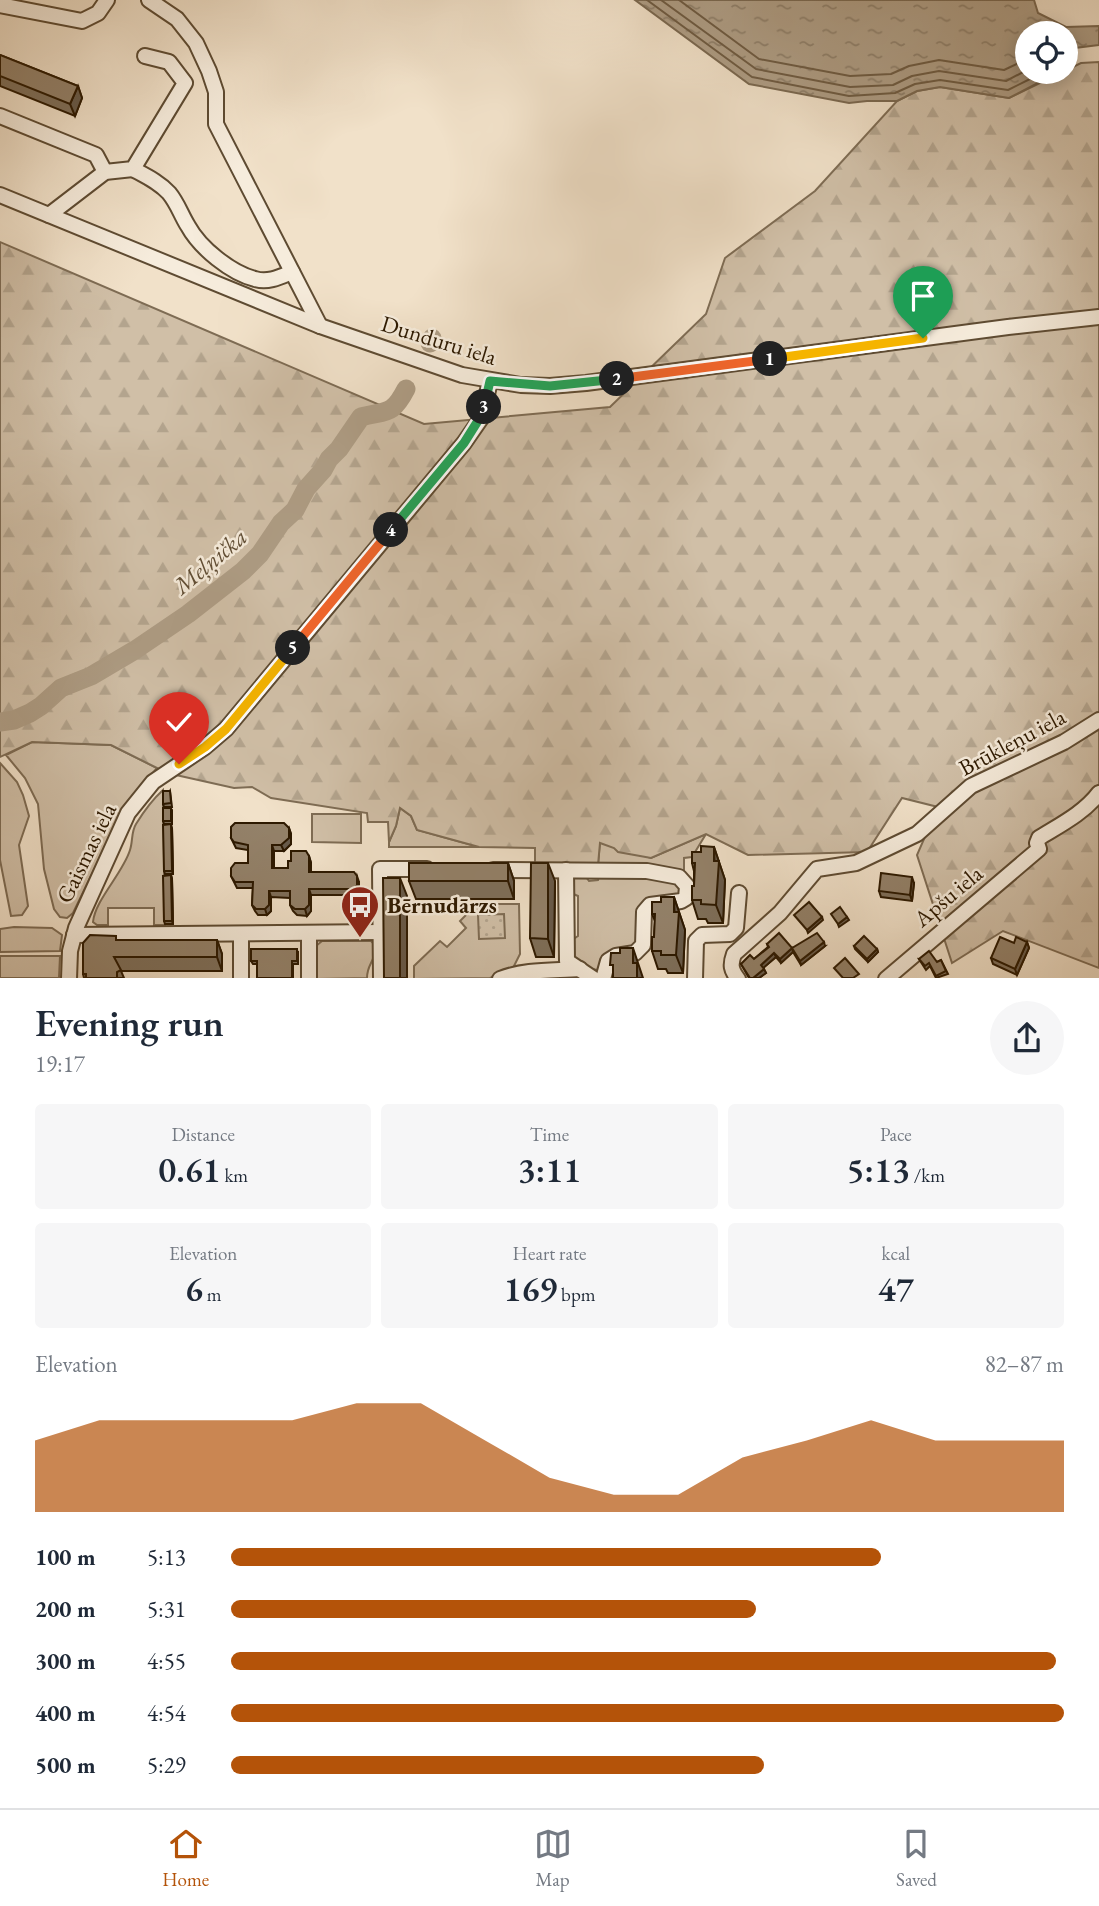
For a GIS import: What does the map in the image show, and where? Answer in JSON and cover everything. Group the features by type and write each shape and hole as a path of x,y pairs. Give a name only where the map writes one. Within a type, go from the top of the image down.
{"street":[{"path":"0,5 82,21 98,13 107,0"},
{"path":"149,0 177,19 196,43 216,92 216,124 320,326"},
{"path":"133,169 185,83 169,62 145,56"},
{"path":"0,117 96,155 105,172"},
{"path":"49,215 105,172 133,169 161,185 179,207 200,244 238,272 256,280 274,280 292,272"},
{"name":"Dunduru iela","path":"0,195 320,326 462,375 490,381 550,386 586,383 1099,317"},
{"name":"Gaismas iela","path":"69,978 70,951 84,906 128,813 157,778 205,747 226,729 464,443 481,416 490,381"},
{"name":"Brūkleņu iela","path":"738,978 732,971 734,954 780,913 817,869 856,863 917,834 971,786 1064,742 1099,720"},
{"name":"Apšu iela","path":"886,978 1039,849 1039,838 1072,818 1099,793"},
{"path":"381,978 380,869 440,869"},
{"path":"480,870 646,871 679,877 687,886 686,898 650,905 644,912 643,945 635,953 616,956 608,961 603,978"},
{"path":"566,870 567,961 594,978"},
{"path":"695,978 696,941 702,935 730,934 736,928 739,893"},
{"name":"Gaismas iela","path":"74,934 381,932"},
{"path":"309,933 309,978"},
{"path":"241,934 241,978"},
{"path":"500,978 530,972 580,970"}],"green space":[{"path":"1099,62 1099,968 1003,931 952,963 917,855 938,807 902,798 867,852 748,855 706,834 651,858 618,852 600,843 598,865 535,864 535,848 479,847 417,830 411,816 400,808 389,842 388,822 368,822 367,813 271,798 252,787 234,788 167,773 111,745 32,742 0,757 0,242 424,424 610,407 706,314 725,258 815,191 897,101 917,91 940,87 1009,98 1038,84 1078,84 1078,64"},
{"path":"32,742 111,745 157,768 120,816 73,913 67,918 60,917 54,909 44,869 38,804 25,778 6,755"},
{"path":"0,763 17,782 29,816 19,845 28,906 22,915 11,916 0,860"},
{"path":"163,790 165,925 154,925 154,908 108,908 108,925 97,925 93,922 95,914 122,868 131,847 134,827"},
{"path":"400,808 411,816 417,830 479,847 389,847"},
{"path":"312,814 361,814 361,843 312,842"},
{"path":"706,834 692,857 684,858 684,873 598,865 600,842 651,858"},
{"path":"583,873 589,881 598,880 599,876 648,875 682,884 682,897 656,898 638,945 602,961 598,970 591,969 577,962 572,947 572,940 578,936 578,896 571,893 572,881 578,874"},
{"path":"477,904 519,904 520,954 512,970 490,978 414,978 414,966 440,941 447,947 466,928 460,921"},
{"path":"504,914 505,938 479,939 478,915"},
{"path":"52,928 62,935 60,951 0,952 0,929"},
{"path":"322,941 371,941 375,945 375,951 367,978 316,978 316,946"},
{"path":"0,956 60,956 59,978 0,978"}],"water":[{"path":"635,0 1034,0 1038,13 1054,21 1015,21 1015,84 1036,84 1009,98 940,87 917,91 897,101 849,103 749,84"},
{"path":"1099,26 1099,45 1078,48 1078,27"}],"building":[{"path":"0,55 78,86 70,104 0,76"},
{"path":"163,791 170,791 171,803 163,804"},
{"path":"163,808 171,808 171,821 163,821"},
{"path":"235,823 284,823 289,828 289,838 281,845 272,845 272,868 288,868 291,851 306,851 309,856 309,872 354,872 357,885 354,889 309,889 309,905 305,909 295,909 290,905 290,891 269,891 269,905 265,909 256,909 252,905 253,882 235,882 231,876 231,868 235,863 248,863 248,845 234,842 231,838 231,827"},
{"path":"171,824 172,871 164,871 163,825"},
{"path":"701,846 714,847 714,861 719,861 716,905 692,900 695,863 692,863 692,852 701,852"},
{"path":"409,863 508,863 508,881 409,881"},
{"path":"531,863 548,863 548,939 530,938"},
{"path":"881,873 912,877 910,895 879,891"},
{"path":"171,875 172,921 164,921 163,876"},
{"path":"383,878 400,878 400,978 384,978"},
{"path":"661,897 674,897 674,912 679,912 676,955 661,955 661,951 652,951 655,914 652,914 652,902 661,902"},
{"path":"809,902 822,917 807,930 794,915"},
{"path":"840,907 847,917 838,924 831,914"},
{"path":"779,933 792,948 780,959 774,953 761,965 764,969 750,978 741,964 750,955 754,959 769,947 767,944"},
{"path":"817,933 824,942 800,961 792,948"},
{"path":"90,935 116,936 116,940 217,940 217,957 114,957 121,970 117,972 117,978 86,978 86,974 83,974 83,943"},
{"path":"864,936 877,949 867,959 854,946"},
{"path":"1000,937 1014,943 1016,937 1027,942 1015,969 991,958"},
{"path":"620,948 633,948 637,978 613,978 611,953 620,953"},
{"path":"251,949 297,949 297,961 292,961 292,978 257,978 257,961 251,961"},
{"path":"929,951 937,962 941,960 946,971 936,976 929,963 925,966 919,959"},
{"path":"845,958 859,974 853,978 843,978 834,968"}],"waterway":[{"name":"Meļņička","path":"430,343 432,338"},
{"name":"Meļņička","path":"0,722 14,720 30,713 61,688 91,676 135,650 188,614 243,571 260,554 281,523 295,510 306,489 361,417 392,408 406,389"}],"place":[{"name":"Bērnudārzs","path":"360,939"}],"route":[{"path":"179,764 226,729 464,443 481,416 490,381 550,386 586,383 923,338"}]}
